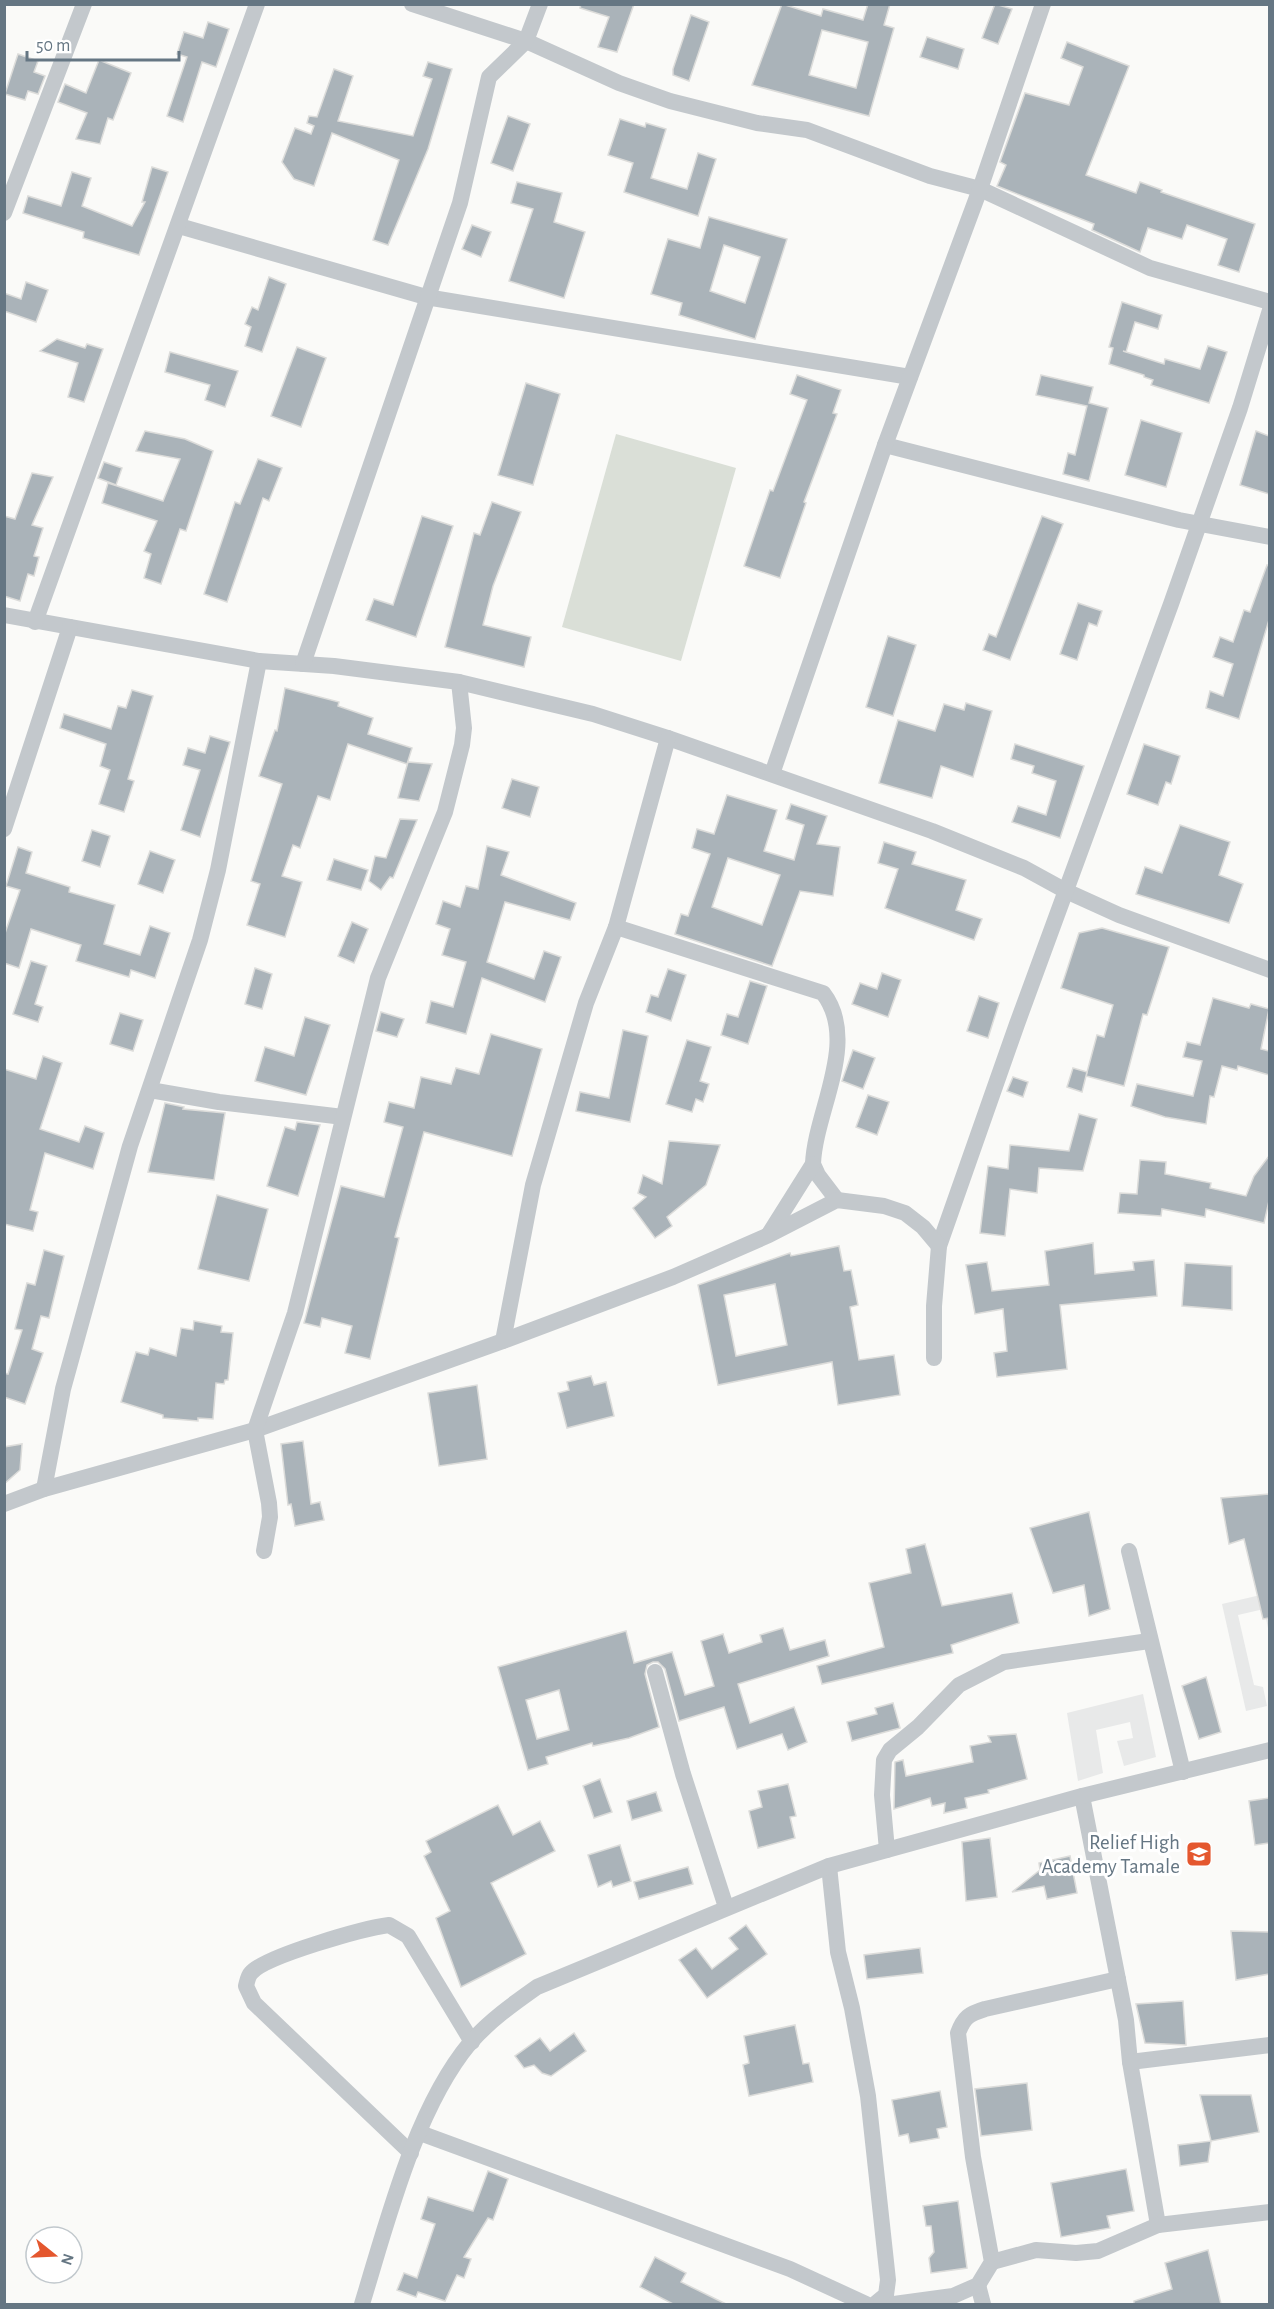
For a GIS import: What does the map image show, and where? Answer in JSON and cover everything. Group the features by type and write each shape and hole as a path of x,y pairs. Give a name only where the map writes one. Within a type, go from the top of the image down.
{"street":[{"path":"4,213 84,4"},
{"path":"35,622 257,4"},
{"path":"412,4 526,41 620,83 670,101 757,123 807,130 930,176 980,189 1150,268 1269,302"},
{"path":"303,664 426,297 460,203 489,77 526,41 540,4"},
{"path":"772,774 885,445 980,189 1042,4"},
{"path":"179,226 426,297 910,377"},
{"path":"934,1358 934,1306 939,1246 1240,408 1269,310"},
{"path":"885,445 1199,524 1269,537"},
{"path":"4,615 259,661 459,682 593,714 772,774 988,853 1024,868 1066,891 1119,915 1269,970"},
{"path":"4,829 70,627"},
{"path":"44,1489 63,1389 130,1146 200,940 218,870 259,661"},
{"path":"264,1551 269,1526 269,1503 255,1430 296,1313 378,978 445,812 453,786 464,728 459,682"},
{"path":"503,1341 533,1185 586,1004 616,927 668,738"},
{"path":"616,927 823,993 831,1006 836,1041 834,1066 816,1136 813,1164 769,1235"},
{"path":"150,1090 219,1102 343,1117"},
{"path":"813,1164 818,1175 837,1200"},
{"path":"4,1503 44,1489 255,1430 503,1341 674,1277 769,1235 837,1200 884,1206 904,1213 923,1227 939,1246"},
{"path":"1129,1551 1149,1641 1183,1772"},
{"path":"887,1850 882,1795 884,1760 890,1750 918,1727 959,1685 1004,1662 1149,1641"},
{"path":"655,1672 683,1774 726,1907"},
{"path":"368,2303 411,2153 445,2079 472,2042 498,2016 537,1987 829,1866 1082,1796 1269,1750"},
{"path":"1082,1796 1126,2020 1130,2062 1158,2225"},
{"path":"829,1866 838,1952 868,2096 880,2188 888,2280 886,2295 875,2304"},
{"path":"411,2153 254,2003 246,1986 250,1973 265,1963 358,1932 389,1925 408,1936 472,2042"},
{"path":"894,2304 953,2296 978,2285 992,2262 973,2157 958,2033 963,2020 967,2015 985,2008 1118,1979"},
{"path":"1130,2062 1269,2045"},
{"path":"420,2133 790,2269 866,2304"},
{"path":"992,2262 1036,2250 1076,2253 1098,2251 1158,2225 1269,2212"},
{"path":"978,2285 982,2304"}],"shaded area":[{"path":"616,434 736,468 681,661 562,627"},
{"path":"1269,1593 1269,1633 1264,1609 1238,1615 1254,1685 1263,1687 1267,1706 1246,1711 1222,1604"},
{"path":"1143,1694 1156,1757 1124,1766 1117,1741 1133,1738 1130,1722 1096,1730 1103,1773 1078,1781 1067,1713"}],"building":[{"path":"581,4 634,4 617,52 598,47 609,17 580,8"},
{"path":"782,4 821,16 823,9 863,20 868,4 890,4 884,25 894,28 869,116 752,85","holes":["822,30 868,42 856,88 809,75"]},
{"path":"995,4 1012,9 998,44 982,38"},
{"path":"691,15 709,22 689,81 673,75 673,69"},
{"path":"208,22 229,29 216,67 202,62 183,122 167,116 187,57 177,54 184,32 203,38"},
{"path":"927,37 964,49 958,69 920,57"},
{"path":"1067,42 1129,66 1086,175 1136,193 1140,182 1162,190 1161,192 1255,224 1239,272 1218,265 1227,239 1187,225 1182,239 1148,228 1140,252 1092,230 1094,224 997,186 1006,165 1000,162 1025,93 1069,105 1083,67 1061,58"},
{"path":"18,54 38,61 34,72 45,76 38,94 28,91 25,100 5,94"},
{"path":"99,60 131,73 113,120 108,118 100,144 76,139 87,113 58,102 65,84 86,93"},
{"path":"428,62 452,69 428,149 388,245 373,240 399,160 332,133 314,186 294,179 282,162 295,128 311,134 314,126 307,123 309,116 317,117 334,69 353,76 338,121 413,136 432,79 423,76"},
{"path":"508,116 530,124 513,171 491,163"},
{"path":"620,119 645,127 646,123 666,129 651,178 687,189 698,153 716,159 698,216 624,192 633,163 608,155"},
{"path":"152,167 168,172 139,255 83,238 84,232 23,213 28,196 61,206 72,172 91,178 82,206 132,226 145,202 142,202"},
{"path":"517,182 562,193 554,222 585,232 564,298 509,281 533,209 511,203"},
{"path":"709,217 787,239 755,339 679,315 682,303 651,294 668,239 700,248","holes":["724,245 760,257 745,303 710,291"]},
{"path":"472,225 491,232 481,257 462,249"},
{"path":"269,277 286,284 262,352 245,346 251,327 245,324 252,307 258,310"},
{"path":"26,282 48,290 36,322 4,311 4,293 21,299"},
{"path":"1122,302 1162,315 1158,329 1135,322 1126,352 1164,364 1165,359 1200,369 1208,346 1227,352 1209,403 1151,385 1153,380 1144,375 1109,364 1113,348 1109,347"},
{"path":"57,339 85,348 87,344 103,349 84,402 68,397 78,363 40,351"},
{"path":"297,347 326,358 301,427 271,416"},
{"path":"170,352 238,371 225,407 205,400 210,385 165,372"},
{"path":"797,375 841,390 833,413 837,414 804,502 806,503 780,578 744,566 770,490 773,491 807,400 790,394"},
{"path":"1041,375 1093,387 1089,403 1108,408 1089,481 1063,474 1068,453 1075,455 1087,406 1036,395"},
{"path":"526,383 560,394 533,485 498,475"},
{"path":"1141,420 1182,433 1166,487 1125,475"},
{"path":"145,431 185,439 213,451 186,531 180,529 161,584 144,578 151,554 144,551 157,521 102,503 108,483 163,501 180,459 136,451"},
{"path":"1256,431 1269,436 1269,494 1240,485"},
{"path":"258,459 282,468 269,501 263,498 227,602 204,594 235,502 240,504"},
{"path":"104,462 122,468 116,485 98,478"},
{"path":"32,473 53,477 32,525 43,528 34,556 39,557 34,576 28,574 20,601 4,596 4,516 15,519"},
{"path":"492,502 521,512 493,586 483,625 531,637 524,667 445,647 474,533 480,535"},
{"path":"422,516 453,526 416,637 366,620 374,599 393,605"},
{"path":"1042,516 1063,524 1010,660 983,650 989,634 996,637"},
{"path":"1267,565 1269,566 1269,620 1239,719 1206,708 1210,691 1223,696 1233,664 1213,657 1220,637 1233,642 1244,610 1250,612"},
{"path":"1078,603 1102,611 1097,626 1089,623 1077,660 1060,654"},
{"path":"888,636 916,645 893,716 866,707"},
{"path":"285,688 339,702 338,706 373,718 368,734 412,748 407,764 348,744 330,800 318,796 300,848 293,845 282,876 302,882 285,937 247,925 260,884 251,881 282,784 259,776 275,730 277,731"},
{"path":"132,690 153,696 128,779 134,781 124,812 99,804 110,770 100,766 106,744 60,728 64,714 111,729 118,706 126,708"},
{"path":"966,703 992,711 973,777 941,766 932,798 879,783 898,720 935,731 944,704 964,710"},
{"path":"210,736 230,742 200,837 181,830 200,770 183,765 188,748 205,753"},
{"path":"1015,744 1084,766 1060,838 1012,822 1018,806 1046,815 1056,781 1032,773 1034,766 1011,759"},
{"path":"1144,744 1180,756 1171,784 1166,782 1158,805 1127,794"},
{"path":"408,762 432,764 419,801 398,798"},
{"path":"512,779 539,787 530,817 502,808"},
{"path":"727,795 777,810 764,851 794,860 804,825 786,819 791,804 827,816 817,844 840,847 833,896 800,891 772,966 675,934 681,914 688,916 710,854 692,848 697,829 714,834","holes":["728,858 780,875 762,925 712,907"]},
{"path":"400,819 417,820 393,878 390,877 381,890 369,881 375,856 386,858"},
{"path":"1180,825 1230,842 1219,875 1243,884 1229,923 1136,894 1145,867 1162,873"},
{"path":"92,830 110,836 100,867 82,861"},
{"path":"884,842 916,852 912,864 966,880 956,910 982,919 974,940 885,908 898,869 878,863"},
{"path":"487,846 509,852 501,875 576,903 570,920 505,902 487,962 534,979 544,951 561,957 545,1002 482,978 466,1034 426,1023 431,1001 453,1007 466,962 442,955 450,929 436,924 443,901 460,907 466,886 478,889"},
{"path":"18,847 32,852 26,873 70,887 69,892 115,905 104,944 140,955 150,926 170,933 155,978 131,970 129,977 76,961 81,945 31,929 19,968 4,963 4,936 20,890 6,886"},
{"path":"150,851 175,860 163,893 138,884"},
{"path":"334,859 368,870 361,890 327,880"},
{"path":"352,922 368,929 354,963 338,956"},
{"path":"1102,928 1169,947 1147,1015 1143,1014 1124,1086 1086,1076 1097,1035 1104,1037 1113,1005 1061,988 1079,933"},
{"path":"31,961 47,966 35,1004 43,1007 38,1022 13,1014"},
{"path":"255,968 272,974 262,1009 245,1004"},
{"path":"668,969 686,975 671,1021 646,1012 651,995 658,997"},
{"path":"882,973 901,980 888,1017 852,1004 860,983 877,989"},
{"path":"750,981 767,986 748,1044 721,1035 727,1014 738,1017"},
{"path":"979,996 999,1003 988,1038 967,1031"},
{"path":"1213,998 1249,1008 1251,1004 1269,1009 1261,1049 1269,1051 1269,1075 1238,1066 1237,1070 1222,1066 1214,1097 1210,1096 1206,1124 1165,1117 1131,1106 1137,1084 1193,1096 1202,1061 1183,1057 1187,1042 1200,1045"},
{"path":"381,1012 404,1019 397,1037 376,1031"},
{"path":"120,1013 143,1020 133,1051 110,1044"},
{"path":"305,1017 330,1025 306,1095 255,1081 265,1047 294,1056"},
{"path":"623,1030 648,1036 630,1122 576,1111 580,1092 609,1098"},
{"path":"491,1034 542,1049 512,1156 424,1132 395,1237 399,1238 370,1359 345,1353 352,1326 322,1318 320,1327 304,1323 341,1186 384,1197 403,1127 384,1122 389,1102 414,1108 421,1077 451,1084 456,1068 479,1074"},
{"path":"687,1040 711,1047 700,1081 709,1084 703,1102 696,1099 692,1112 666,1104"},
{"path":"853,1050 875,1058 863,1089 842,1081"},
{"path":"43,1056 62,1063 40,1129 79,1142 85,1126 104,1133 93,1169 45,1153 30,1210 38,1212 33,1231 4,1224 4,1069 36,1079"},
{"path":"1073,1068 1087,1072 1082,1092 1067,1087"},
{"path":"1013,1077 1028,1082 1023,1097 1007,1091"},
{"path":"868,1095 889,1102 877,1135 856,1127"},
{"path":"165,1103 184,1107 183,1109 225,1113 214,1180 148,1172"},
{"path":"1079,1114 1097,1119 1083,1171 1039,1168 1037,1193 1010,1189 1005,1236 980,1233 988,1166 1008,1169 1010,1145 1069,1151"},
{"path":"297,1122 320,1125 298,1196 267,1186 285,1127 295,1130"},
{"path":"669,1141 720,1145 706,1185 667,1217 672,1226 655,1238 633,1208 646,1197 638,1193 643,1175 662,1184"},
{"path":"1269,1156 1269,1201 1264,1223 1206,1209 1205,1217 1162,1209 1161,1216 1118,1213 1120,1193 1137,1194 1140,1160 1166,1162 1165,1174 1211,1183 1210,1188 1246,1196 1254,1176"},
{"path":"217,1195 268,1209 249,1281 198,1269"},
{"path":"1093,1243 1095,1274 1134,1270 1133,1262 1154,1260 1157,1296 1060,1305 1067,1369 997,1377 994,1353 1007,1351 1003,1309 975,1314 966,1265 987,1262 992,1291 1049,1285 1045,1251"},
{"path":"839,1246 844,1271 851,1270 858,1305 850,1307 859,1360 894,1355 900,1395 838,1405 832,1362 718,1385 698,1285 790,1253 791,1256","holes":["775,1284 787,1345 736,1356 724,1295"]},
{"path":"44,1250 64,1256 49,1318 41,1316 32,1349 43,1353 25,1404 4,1397 4,1373 8,1374 22,1330 15,1329 27,1283 35,1285"},
{"path":"1185,1263 1232,1266 1232,1310 1182,1306"},
{"path":"194,1321 222,1326 221,1332 233,1333 228,1380 225,1380 224,1384 216,1383 213,1419 198,1418 198,1421 163,1418 163,1415 121,1402 136,1352 148,1355 150,1348 176,1356 181,1328 193,1330"},
{"path":"591,1376 594,1385 606,1382 614,1416 567,1428 558,1393 569,1390 567,1382"},
{"path":"477,1385 487,1459 439,1466 428,1393"},
{"path":"303,1441 311,1504 320,1502 324,1520 295,1526 291,1504 288,1505 281,1444"},
{"path":"22,1444 20,1470 4,1484 4,1447"},
{"path":"1269,1494 1269,1618 1263,1619 1244,1539 1229,1544 1221,1498"},
{"path":"1089,1512 1110,1609 1089,1616 1084,1585 1053,1593 1030,1528"},
{"path":"925,1544 942,1606 1012,1593 1019,1623 951,1645 953,1653 822,1684 817,1666 884,1647 869,1583 911,1573 906,1549"},
{"path":"783,1628 790,1650 825,1640 829,1656 738,1684 750,1723 794,1707 807,1742 788,1750 782,1734 737,1749 724,1707 679,1721 665,1669 658,1662 653,1662 647,1665 645,1674 659,1727 629,1738 593,1746 592,1743 546,1757 548,1764 528,1770 498,1667 626,1631 634,1663 672,1652 685,1695 714,1686 701,1641 723,1634 729,1653 762,1642 760,1635","holes":["559,1690 569,1730 537,1739 526,1700"]},
{"path":"1206,1677 1221,1732 1199,1739 1182,1686"},
{"path":"893,1703 900,1728 852,1741 847,1722 877,1714 875,1708"},
{"path":"1016,1734 1027,1779 988,1790 989,1793 965,1798 967,1808 944,1813 945,1803 932,1806 930,1798 894,1809 895,1762 903,1760 906,1776 973,1762 970,1746 991,1742 988,1736"},
{"path":"600,1779 612,1812 594,1818 583,1786"},
{"path":"788,1784 796,1816 790,1817 795,1838 758,1848 749,1811 762,1807 758,1791"},
{"path":"656,1792 662,1811 632,1820 627,1801"},
{"path":"1269,1798 1269,1843 1255,1845 1249,1801"},
{"path":"498,1805 513,1835 540,1821 555,1851 491,1883 526,1954 461,1987 436,1918 450,1911 424,1856 431,1852 426,1841"},
{"path":"990,1838 997,1897 966,1901 962,1842"},
{"path":"620,1845 631,1881 613,1887 611,1881 598,1887 588,1855"},
{"path":"1070,1856 1077,1893 1047,1899 1044,1886 1012,1892 1040,1870 1039,1863"},
{"path":"688,1867 693,1884 639,1899 634,1882"},
{"path":"746,1925 767,1954 707,1998 679,1960 696,1948 712,1969 738,1949 729,1938"},
{"path":"1231,1931 1269,1932 1269,1974 1236,1980"},
{"path":"920,1948 923,1973 867,1979 864,1955"},
{"path":"1183,2001 1186,2045 1145,2043 1136,2004"},
{"path":"795,2025 803,2064 809,2063 813,2082 749,2096 743,2065 749,2063 744,2036"},
{"path":"574,2033 586,2051 551,2076 542,2073 534,2065 524,2068 515,2056 540,2038 550,2051"},
{"path":"1027,2083 1032,2130 981,2136 975,2089"},
{"path":"940,2091 947,2127 937,2129 939,2138 910,2143 908,2134 899,2136 892,2100"},
{"path":"1200,2095 1251,2095 1259,2132 1211,2141"},
{"path":"1211,2141 1208,2162 1180,2166 1178,2145"},
{"path":"1126,2169 1134,2211 1107,2216 1110,2228 1061,2237 1051,2183"},
{"path":"488,2171 508,2179 493,2220 488,2218 464,2257 471,2259 464,2278 457,2275 445,2301 418,2292 416,2297 397,2290 404,2273 417,2278 435,2224 421,2219 428,2197 473,2211"},
{"path":"958,2201 967,2268 931,2273 929,2258 934,2252 931,2226 926,2226 923,2206"},
{"path":"1208,2250 1221,2304 1134,2304 1134,2301 1172,2289 1165,2263"},
{"path":"655,2257 686,2273 681,2282 726,2304 673,2304 640,2287"}],"place":[{"name":"Relief High Academy Tamale","path":"1199,1854"}]}
